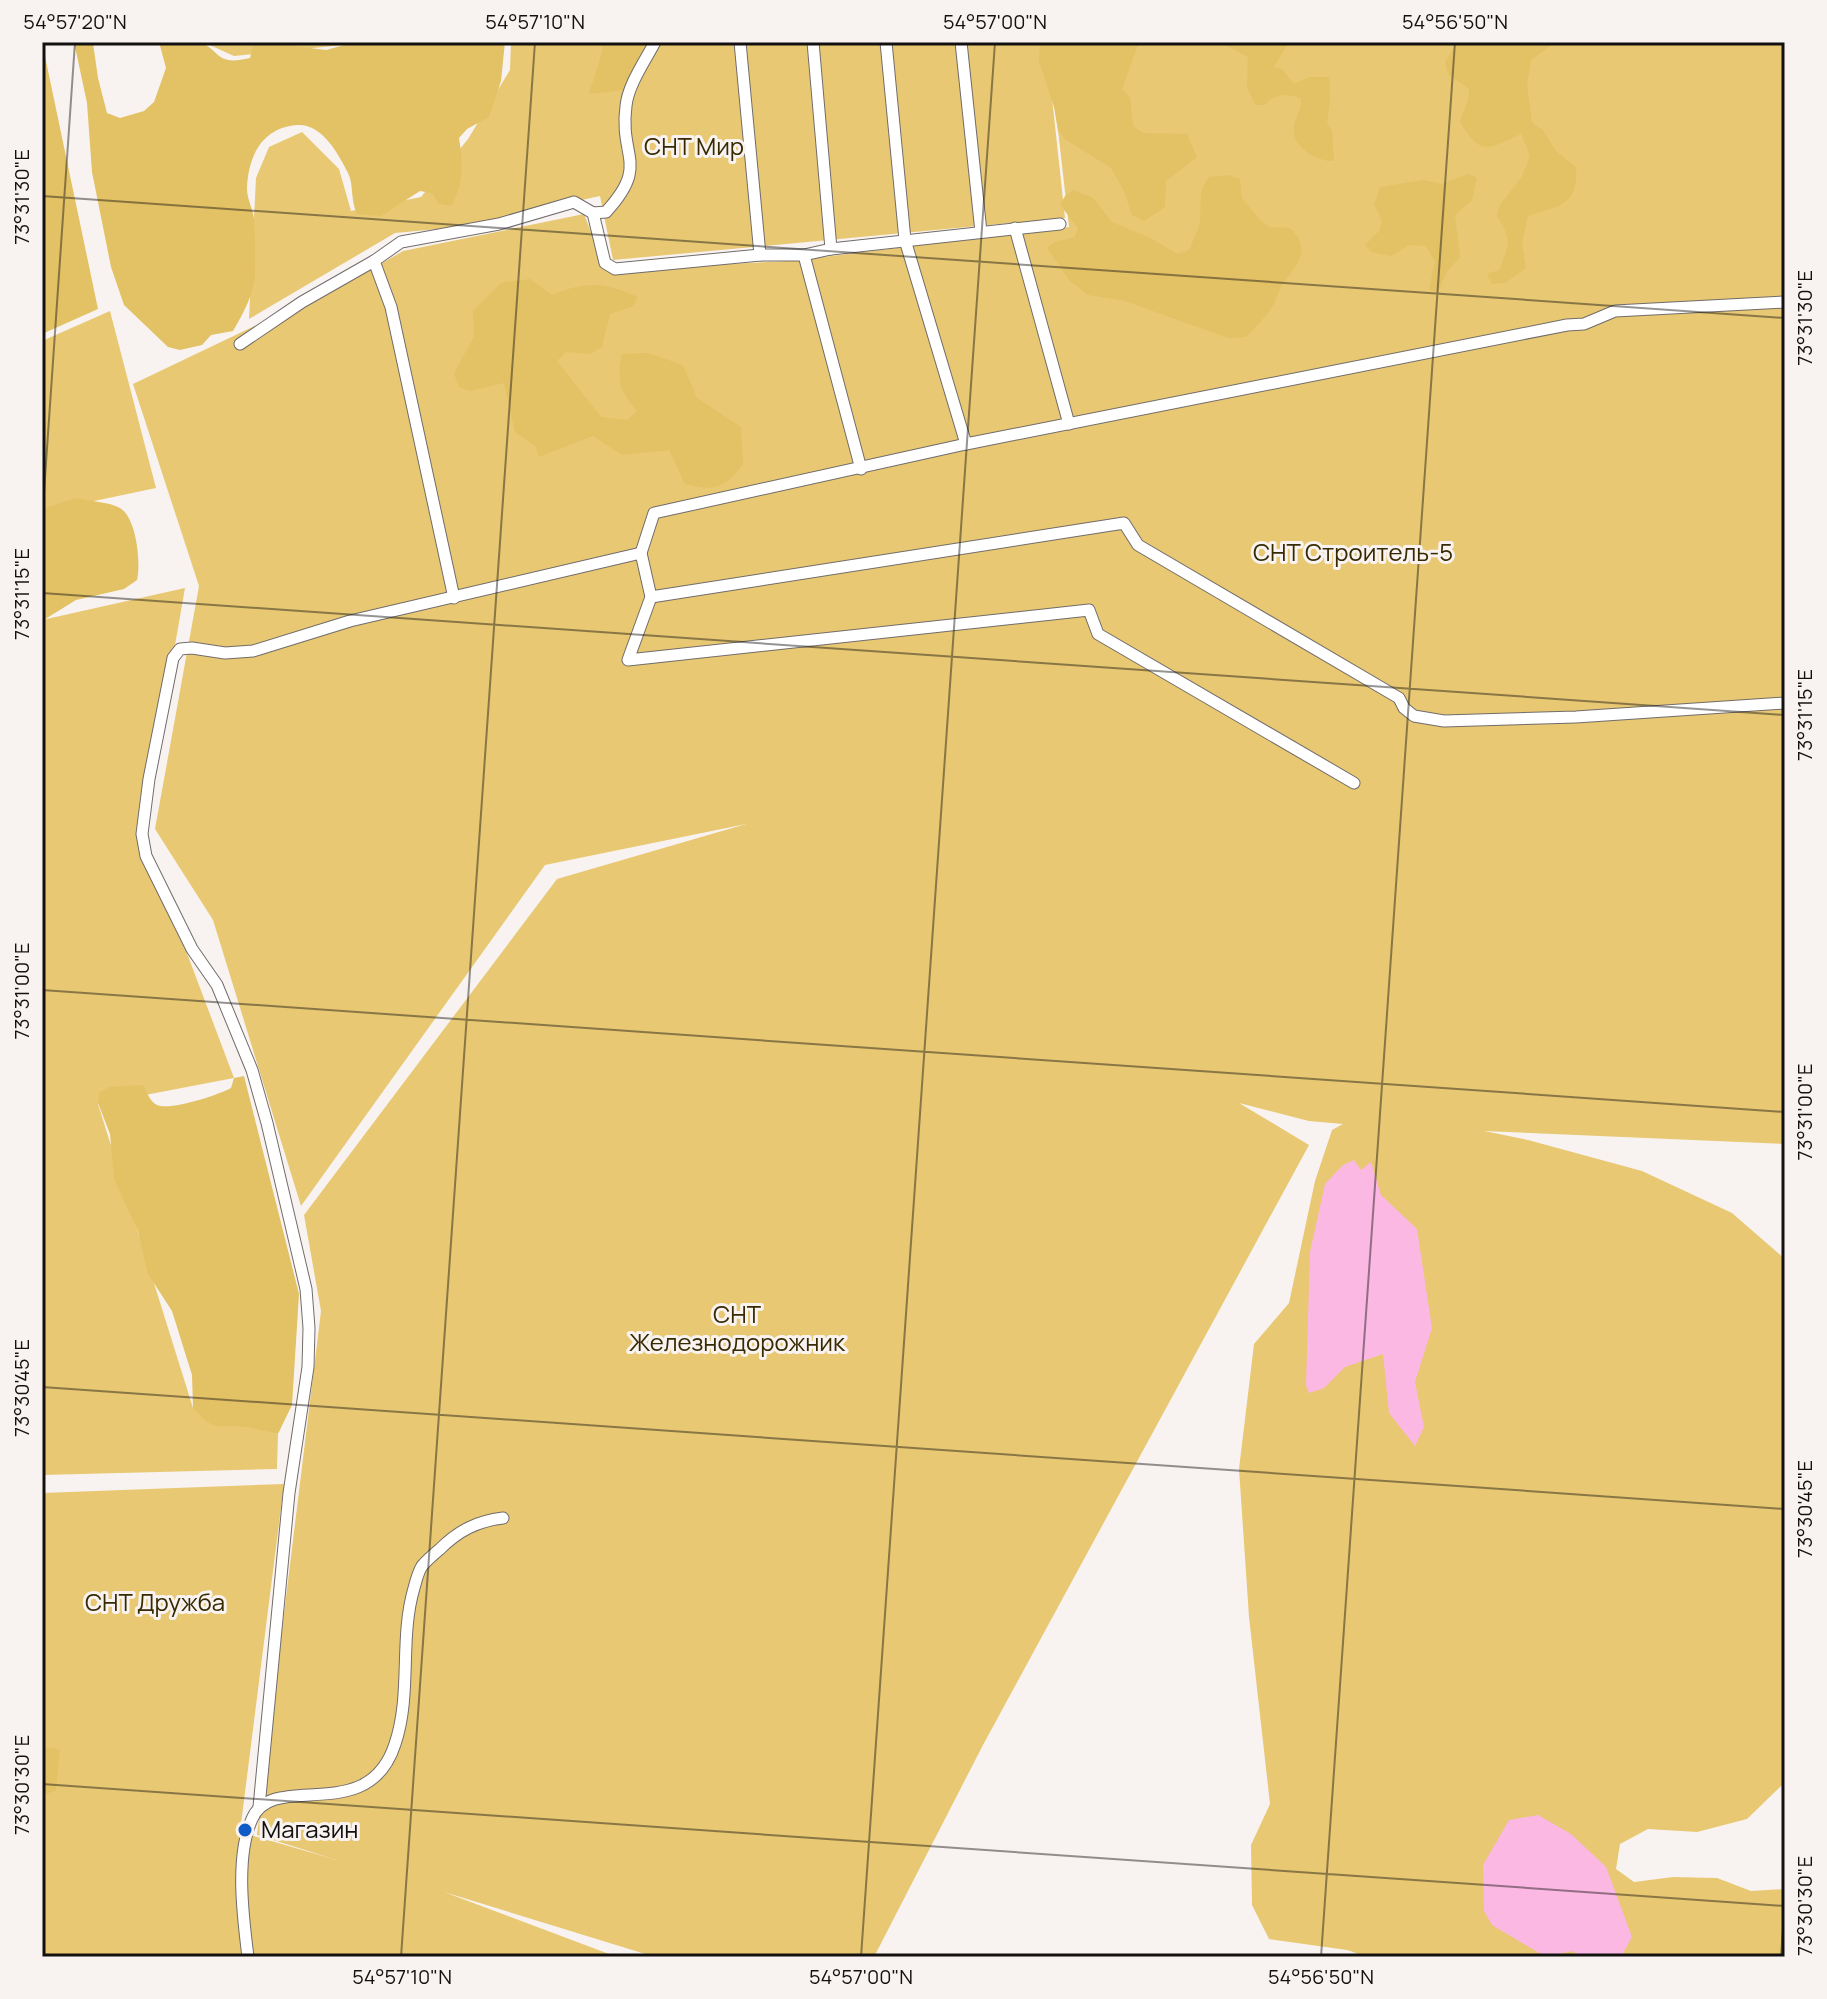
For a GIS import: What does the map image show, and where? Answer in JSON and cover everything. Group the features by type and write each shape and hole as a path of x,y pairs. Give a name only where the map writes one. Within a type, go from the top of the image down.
{"street":[{"path":"240,344 401,242 499,224 574,202 593,213 606,212 623,194 632,172 626,140 625,104 655,42"},
{"path":"740,42 760,255"},
{"path":"813,42 831,249"},
{"path":"886,42 905,240 966,444"},
{"path":"961,42 981,232"},
{"path":"593,213 605,263 615,269 760,255 804,255 905,240 1060,224"},
{"path":"1015,228 1069,424"},
{"path":"804,255 861,469"},
{"path":"374,261 391,307 454,598"},
{"path":"1354,783 1098,634 1089,610 628,660 651,597 641,553 654,513 966,444 1584,324 1615,311 1785,302"},
{"path":"651,597 1124,523 1138,545 1399,698 1404,708 1414,716 1444,721 1576,717 1785,703"},
{"path":"248,1957 242,1881 251,1820 259,1807 289,1493 308,1367 309,1328 306,1289 252,1070 217,985 192,949 146,856 142,834 168,675 173,658 180,649 225,653 253,651 350,621 641,553"},
{"path":"259,1807 270,1801 343,1792 365,1786 384,1770 396,1744 402,1711 407,1611 420,1567 456,1533 486,1520 503,1518"}],"green space":[{"path":"203,42 373,42 234,56"},
{"name":"СНТ Мир","path":"511,42 1046,42 1065,218 613,260 600,196 459,227 395,233 249,319 256,178 269,147 302,132 339,169 351,211 421,197 468,139 510,70"},
{"path":"1048,42 1785,42 1785,1144 1484,1131 1642,1171 1732,1213 1785,1259 1785,1786 1781,1786 1747,1819 1697,1832 1648,1829 1620,1844 1616,1869 1634,1882 1673,1877 1717,1878 1751,1891 1785,1889 1785,1957 1368,1957 1347,1950 1269,1939 1252,1905 1251,1845 1270,1804 1249,1617 1239,1469 1254,1344 1289,1303 1315,1181 1332,1130 1343,1124 1309,1121 1239,1103 1309,1145 983,1745 874,1957 655,1957 444,1892 617,1957 42,1957 42,1493 284,1484 240,1832 337,1860 257,1835 321,1311 304,1215 557,879 746,824 545,865 301,1206 213,920 155,829 199,586 133,384 367,272 403,251 584,214 606,270 790,261 1069,227"},
{"path":"110,311 156,488 42,512 42,341"},
{"path":"185,588 142,834 234,1078 98,1104 193,1408 278,1434 277,1469 42,1475 42,620"}],"shaded area":[{"path":"42,42 98,309 42,334"},
{"path":"74,42 93,43 107,113 120,118 144,111 154,102 166,68 159,42 198,42 223,58 238,60 250,58 253,46 262,42 326,50 355,42 391,45 505,42 501,81 489,117 467,129 459,138 461,173 451,206 439,204 432,193 420,191 381,216 357,214 348,173 322,134 298,125 275,131 267,137 254,154 248,177 247,193 254,219 255,274 247,304 233,331 211,335 202,345 180,350 168,347 124,305 111,267 92,172 87,103"},
{"path":"601,42 650,42 625,90 589,94 603,49"},
{"path":"1040,42 1139,42 1122,89 1130,98 1133,126 1143,133 1187,134 1197,157 1166,181 1165,207 1144,221 1132,215 1124,191 1111,168 1066,140 1058,131 1054,107 1039,61"},
{"path":"1220,42 1289,42 1274,67 1282,69 1294,84 1310,77 1329,77 1327,123 1332,131 1334,161 1314,156 1297,142 1294,128 1301,98 1281,95 1265,105 1255,105 1247,87 1248,57"},
{"path":"1457,42 1556,42 1531,60 1527,85 1532,123 1543,130 1556,151 1576,167 1574,190 1557,206 1528,216 1522,244 1526,268 1505,283 1492,284 1487,274 1499,270 1507,248 1507,237 1497,216 1500,205 1521,178 1530,156 1521,134 1486,147 1467,133 1460,122 1469,89 1448,74 1445,62"},
{"path":"1468,174 1477,178 1472,200 1455,215 1460,257 1446,273 1438,292 1429,290 1435,262 1426,246 1409,245 1391,256 1371,252 1365,245 1379,231 1382,221 1374,205 1380,187 1423,180 1442,184"},
{"path":"1228,175 1240,179 1242,198 1261,221 1269,227 1290,228 1301,245 1299,260 1272,307 1246,337 1228,338 1125,301 1088,295 1069,280 1047,248 1055,242 1075,237 1078,228 1060,205 1065,196 1074,190 1093,198 1112,222 1178,254 1189,250 1199,224 1201,192 1205,182 1209,177"},
{"path":"530,279 552,295 575,287 595,285 615,288 638,297 633,306 610,314 602,347 590,354 566,352 557,361 601,417 627,420 637,411 621,385 619,371 622,354 648,353 683,365 697,398 741,427 743,465 736,473 712,488 685,484 669,450 622,455 593,436 539,457 535,446 515,432 504,383 470,391 459,387 454,374 474,336 473,311 501,283"},
{"path":"76,498 110,504 126,513 136,542 137,580 124,589 76,600 42,621 42,509"},
{"path":"244,1076 299,1294 292,1405 278,1434 216,1426 193,1408 192,1375 172,1311 148,1274 138,1231 114,1179 110,1134 98,1103 100,1092 110,1087 143,1085 157,1105 183,1104 225,1091 231,1088 234,1078"},
{"path":"1354,1160 1361,1170 1371,1162 1381,1195 1417,1229 1432,1328 1415,1382 1424,1427 1415,1446 1389,1413 1383,1354 1345,1367 1324,1388 1309,1393 1306,1385 1310,1252 1325,1184 1343,1165"},
{"path":"42,1747 60,1749 56,1790 42,1796"},
{"path":"1538,1815 1571,1834 1606,1867 1632,1937 1621,1957 1582,1957 1572,1951 1546,1957 1492,1925 1484,1911 1483,1865 1509,1820"}],"place":[{"name":"Магазин","path":"245,1830"}],"park label":[{"name":"СНТ Строитель-5","path":"1353,553"},
{"name":"СНТ Железнодорожник","path":"737,1329"},
{"name":"СНТ Дружба","path":"155,1603"}]}
